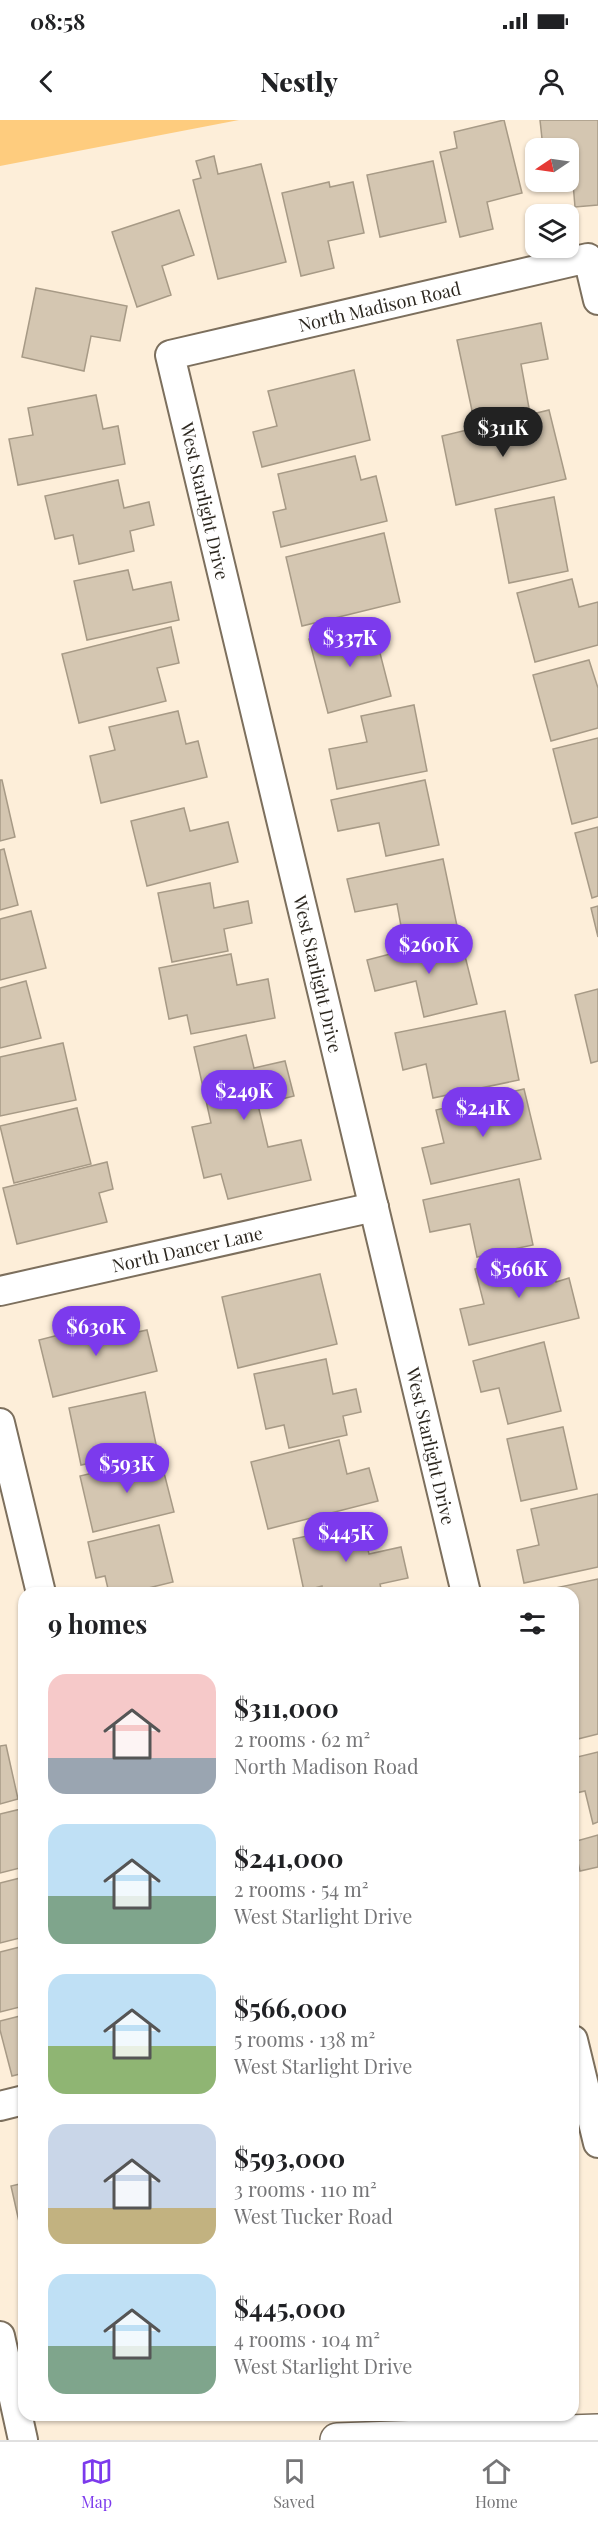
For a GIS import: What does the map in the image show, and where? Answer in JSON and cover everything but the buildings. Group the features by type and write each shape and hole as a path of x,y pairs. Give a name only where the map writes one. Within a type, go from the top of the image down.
{"street":[{"name":"North Madison Road","path":"170,354 588,258 598,300"},
{"name":"West Starlight Drive","path":"170,354 465,1587"},
{"name":"North Dancer Lane","path":"0,1291 374,1207"},
{"path":"0,1423 40,1587"},
{"path":"579,2063 596,2127"},
{"path":"0,2106 18,2102"},
{"path":"0,2336 18,2417"},
{"path":"19,2421 23,2440"},
{"path":"337,2440 598,2431"}],"shaded area":[{"path":"0,120 239,120 0,166"}]}
